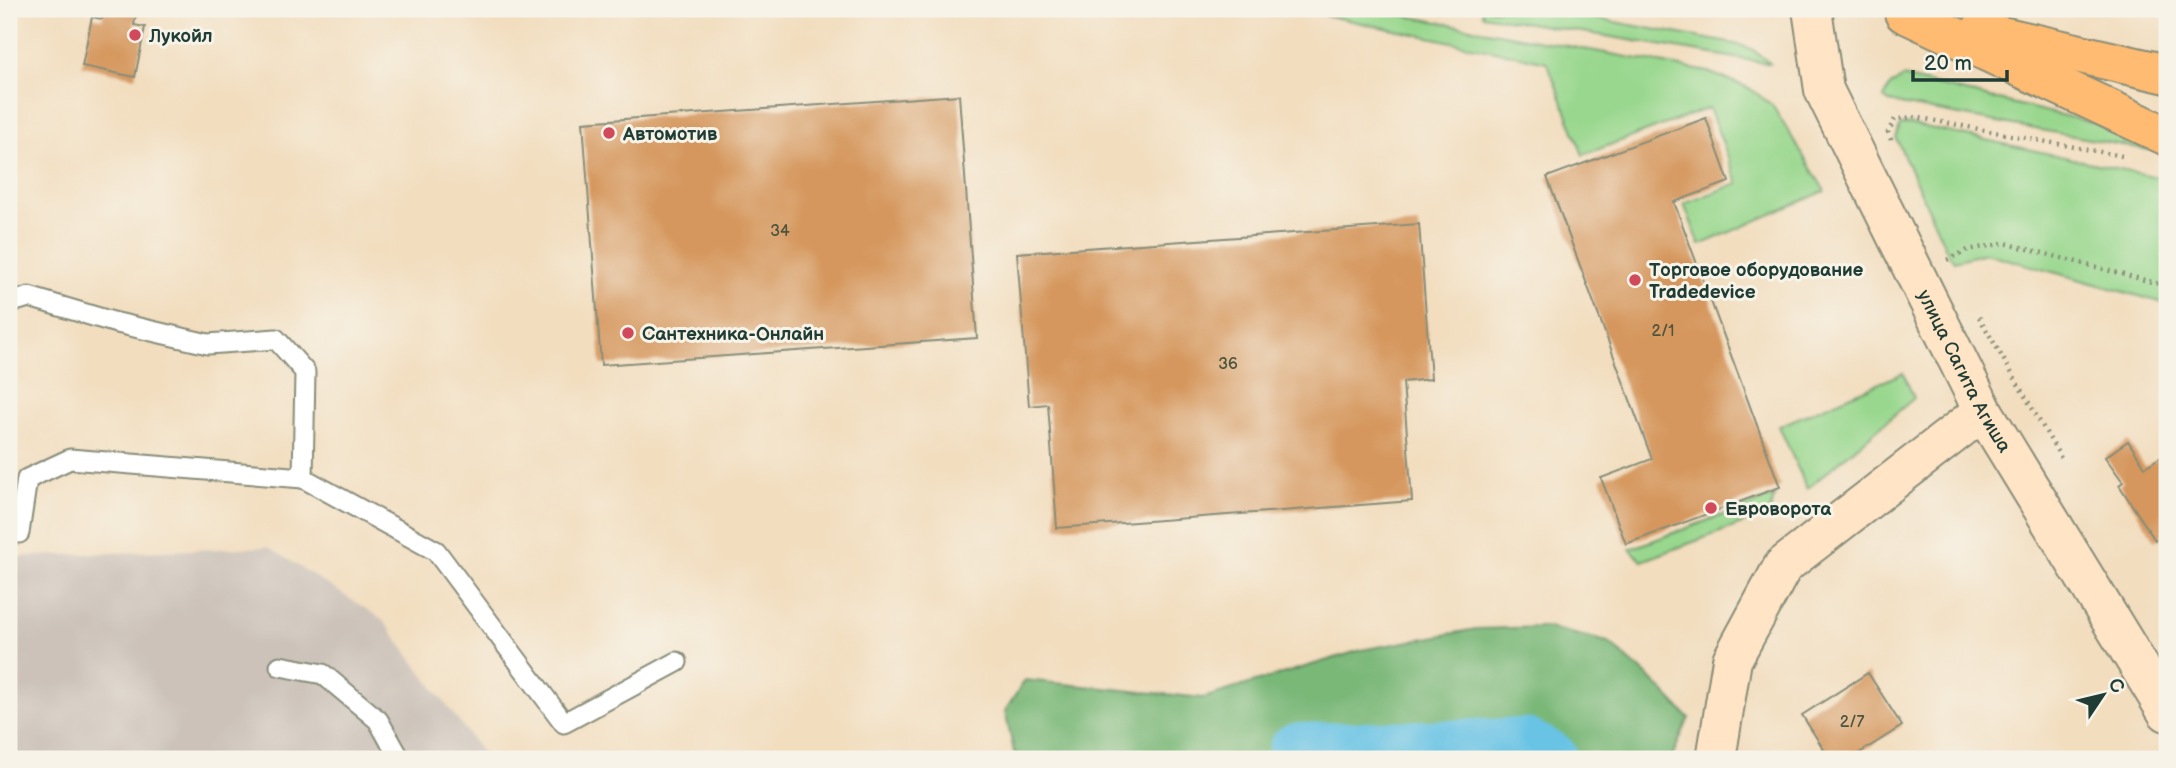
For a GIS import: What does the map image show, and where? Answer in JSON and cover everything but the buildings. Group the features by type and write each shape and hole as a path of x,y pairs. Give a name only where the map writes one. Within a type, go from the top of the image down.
{"main road":[{"name":"улица Сагита Агиша","path":"1812,9 1824,90 1983,411 2167,712"},
{"path":"1897,11 2167,74"},
{"path":"1897,11 2167,136"},
{"path":"1716,759 1732,660 1783,566 1983,411"}],"lane":[{"path":"9,303 29,297 113,323 208,344 276,339 305,372 303,478"},
{"path":"19,533 27,479 70,459 303,478 436,551 564,723 677,662"},
{"path":"280,666 323,674 378,719 400,759"}],"path":[{"path":"1892,145 1888,132 1895,119 1915,117 2127,157"},
{"path":"1946,261 1968,250 2005,243 2167,286"},
{"path":"1942,254 1953,272"},
{"path":"1973,307 2061,458"}],"shaded area":[{"path":"268,547 382,619 487,759 9,759 9,557"}],"green space":[{"path":"1295,9 1369,9 1708,72 1749,88 1772,105 1825,191 1700,245 1684,204 1738,183 1709,108 1583,155 1547,62"},
{"path":"1482,9 1544,9 1740,45 1753,50 1771,64 1482,15"},
{"path":"1903,77 2094,123 2149,150 1889,102 1884,98 1890,86"},
{"path":"1911,124 2167,179 2167,304 1985,253 1954,261 1896,138 1900,125"},
{"path":"1903,373 1914,398 1807,489 1779,426"},
{"path":"1775,496 1769,514 1642,561 1630,549"},
{"path":"1545,627 1608,642 1650,678 1689,718 1671,759 1020,759 1014,752 1005,711 1025,680 1203,698 1361,650 1476,629"},
{"path":"839,751 881,759 824,759"}],"waterway":[{"path":"1296,751 1525,746 1550,759"}],"place":[{"name":"Лукойл","path":"135,35"},
{"name":"Автомотив","path":"609,133"},
{"name":"Торговое оборудование Tradedevice","path":"1635,280"},
{"name":"Сантехника-Онлайн","path":"628,333"},
{"name":"Евроворота","path":"1711,508"}]}
